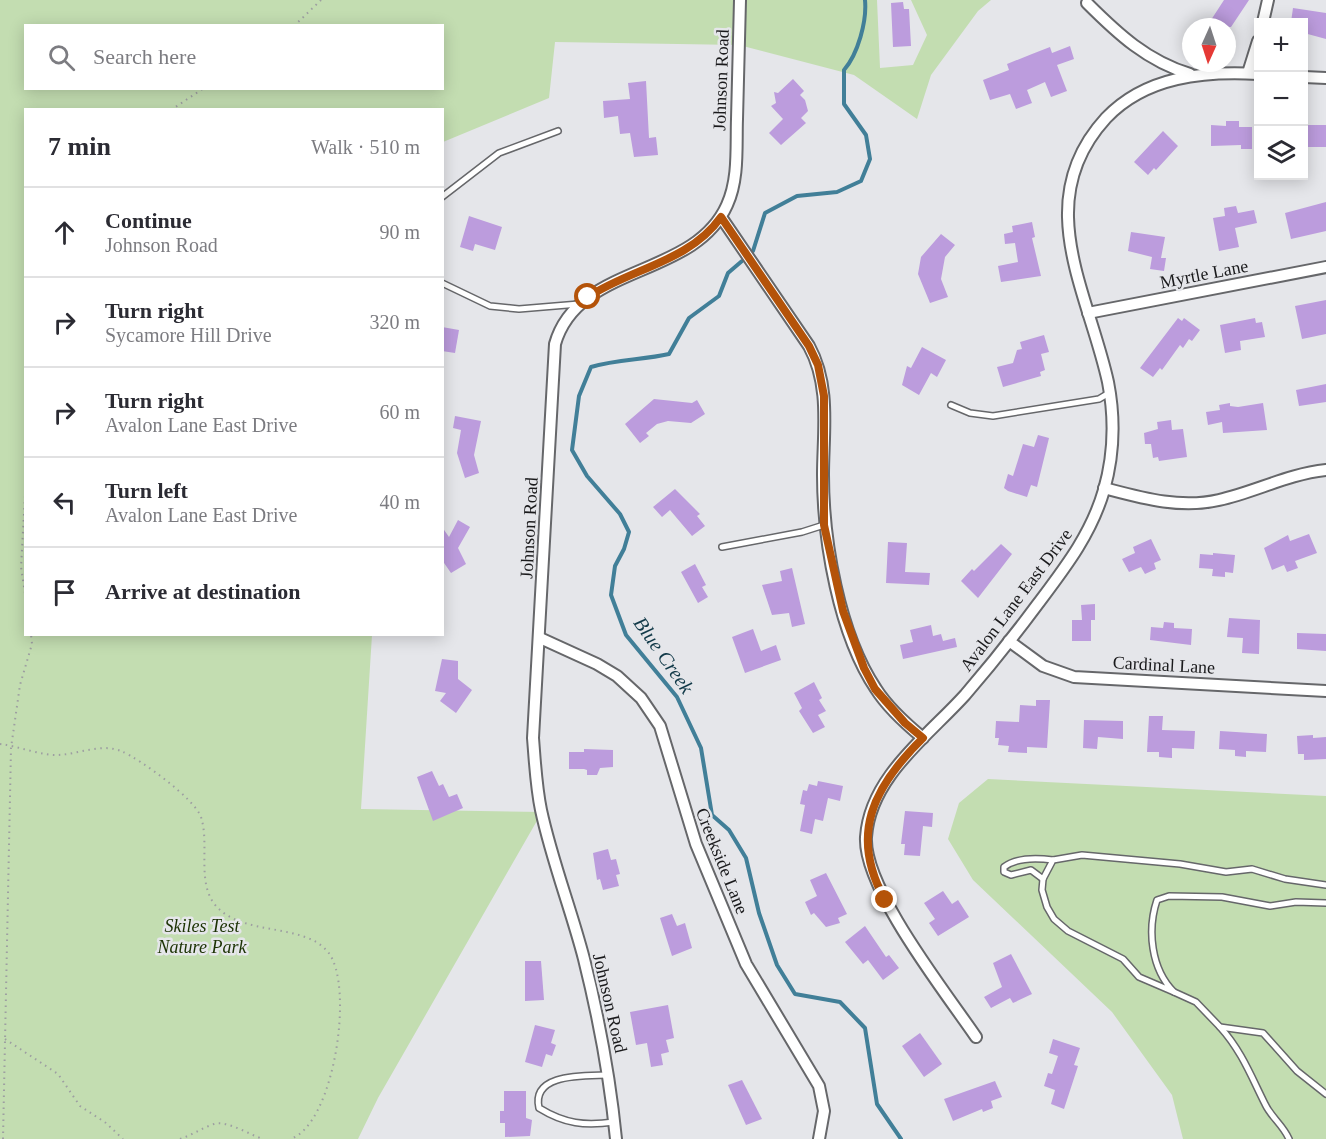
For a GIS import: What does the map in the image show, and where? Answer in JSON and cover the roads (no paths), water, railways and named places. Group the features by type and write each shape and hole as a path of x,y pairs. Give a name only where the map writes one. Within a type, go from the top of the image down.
{"street":[{"name":"Johnson Road","path":"616,1139 609,1075 584,959 542,812 537,786 534,738 555,344 564,322 579,304 593,293 691,247 708,234 721,217 730,199 735,176 740,0"},
{"path":"1264,18 1268,0"},
{"path":"1087,3 1119,35 1147,56 1174,70 1193,76"},
{"name":"Avalon Lane East Drive","path":"976,1037 891,910 876,880 867,852 868,827 881,793 902,761 966,693 1009,642 1076,552 1095,516 1104,488 1112,438 1109,393 1071,250 1067,223 1069,190 1079,159 1102,123 1122,104 1156,85 1193,76 1253,74"},
{"path":"1308,77 1326,78"},
{"path":"721,217 809,346 820,370 824,396 824,525 841,604 864,668 885,703 923,738"},
{"name":"Myrtle Lane","path":"1088,313 1326,267"},
{"path":"1104,488 1146,499 1189,504 1216,501 1289,477 1326,470"},
{"name":"Creekside Lane","path":"540,638 597,664 617,676 642,698 660,726 696,844 746,964 819,1086 824,1111 819,1139"},
{"name":"Cardinal Lane","path":"1009,642 1043,666 1074,677 1326,691"}],"lane":[{"path":"444,195 499,153 558,131"},
{"path":"444,284 490,306 519,309 579,304"},
{"path":"951,405 970,413 993,416 1099,399 1109,393"},
{"path":"722,546 802,532 824,525"},
{"path":"1043,879 1030,870 1011,875 1004,872 1004,867 1010,862 1039,858 1053,860 1082,855 1180,864 1226,872 1252,869 1285,879 1326,885"},
{"path":"1053,860 1043,879 1042,890 1047,907 1068,931 1123,959 1139,977 1196,1002 1239,1049 1266,1107 1279,1121 1289,1139"},
{"path":"1174,992 1168,986 1153,952 1154,910 1157,900 1169,896 1222,897 1270,906 1296,902 1326,903"},
{"path":"1220,1027 1263,1033 1297,1071 1326,1094"},
{"path":"609,1075 571,1077 550,1083 540,1089 537,1098 539,1108 556,1119 590,1125 614,1122"}],"waterway":[{"name":"Blue Creek","path":"753,251 765,213 797,196 837,192 861,181 870,159 866,135 844,104 844,70 860,37 865,18 865,0"},
{"name":"Blue Creek","path":"742,261 728,273 719,296 689,318 669,354 610,362 591,367 579,396 572,450 587,476 620,514 629,532 624,549 615,566 611,595 626,635 677,697 701,748 712,815 729,830 746,858 759,913 777,965 795,994 840,1002 865,1028 877,1104 901,1139"}],"park label":[{"name":"Skiles Test Nature Park","path":"202,936"}]}
